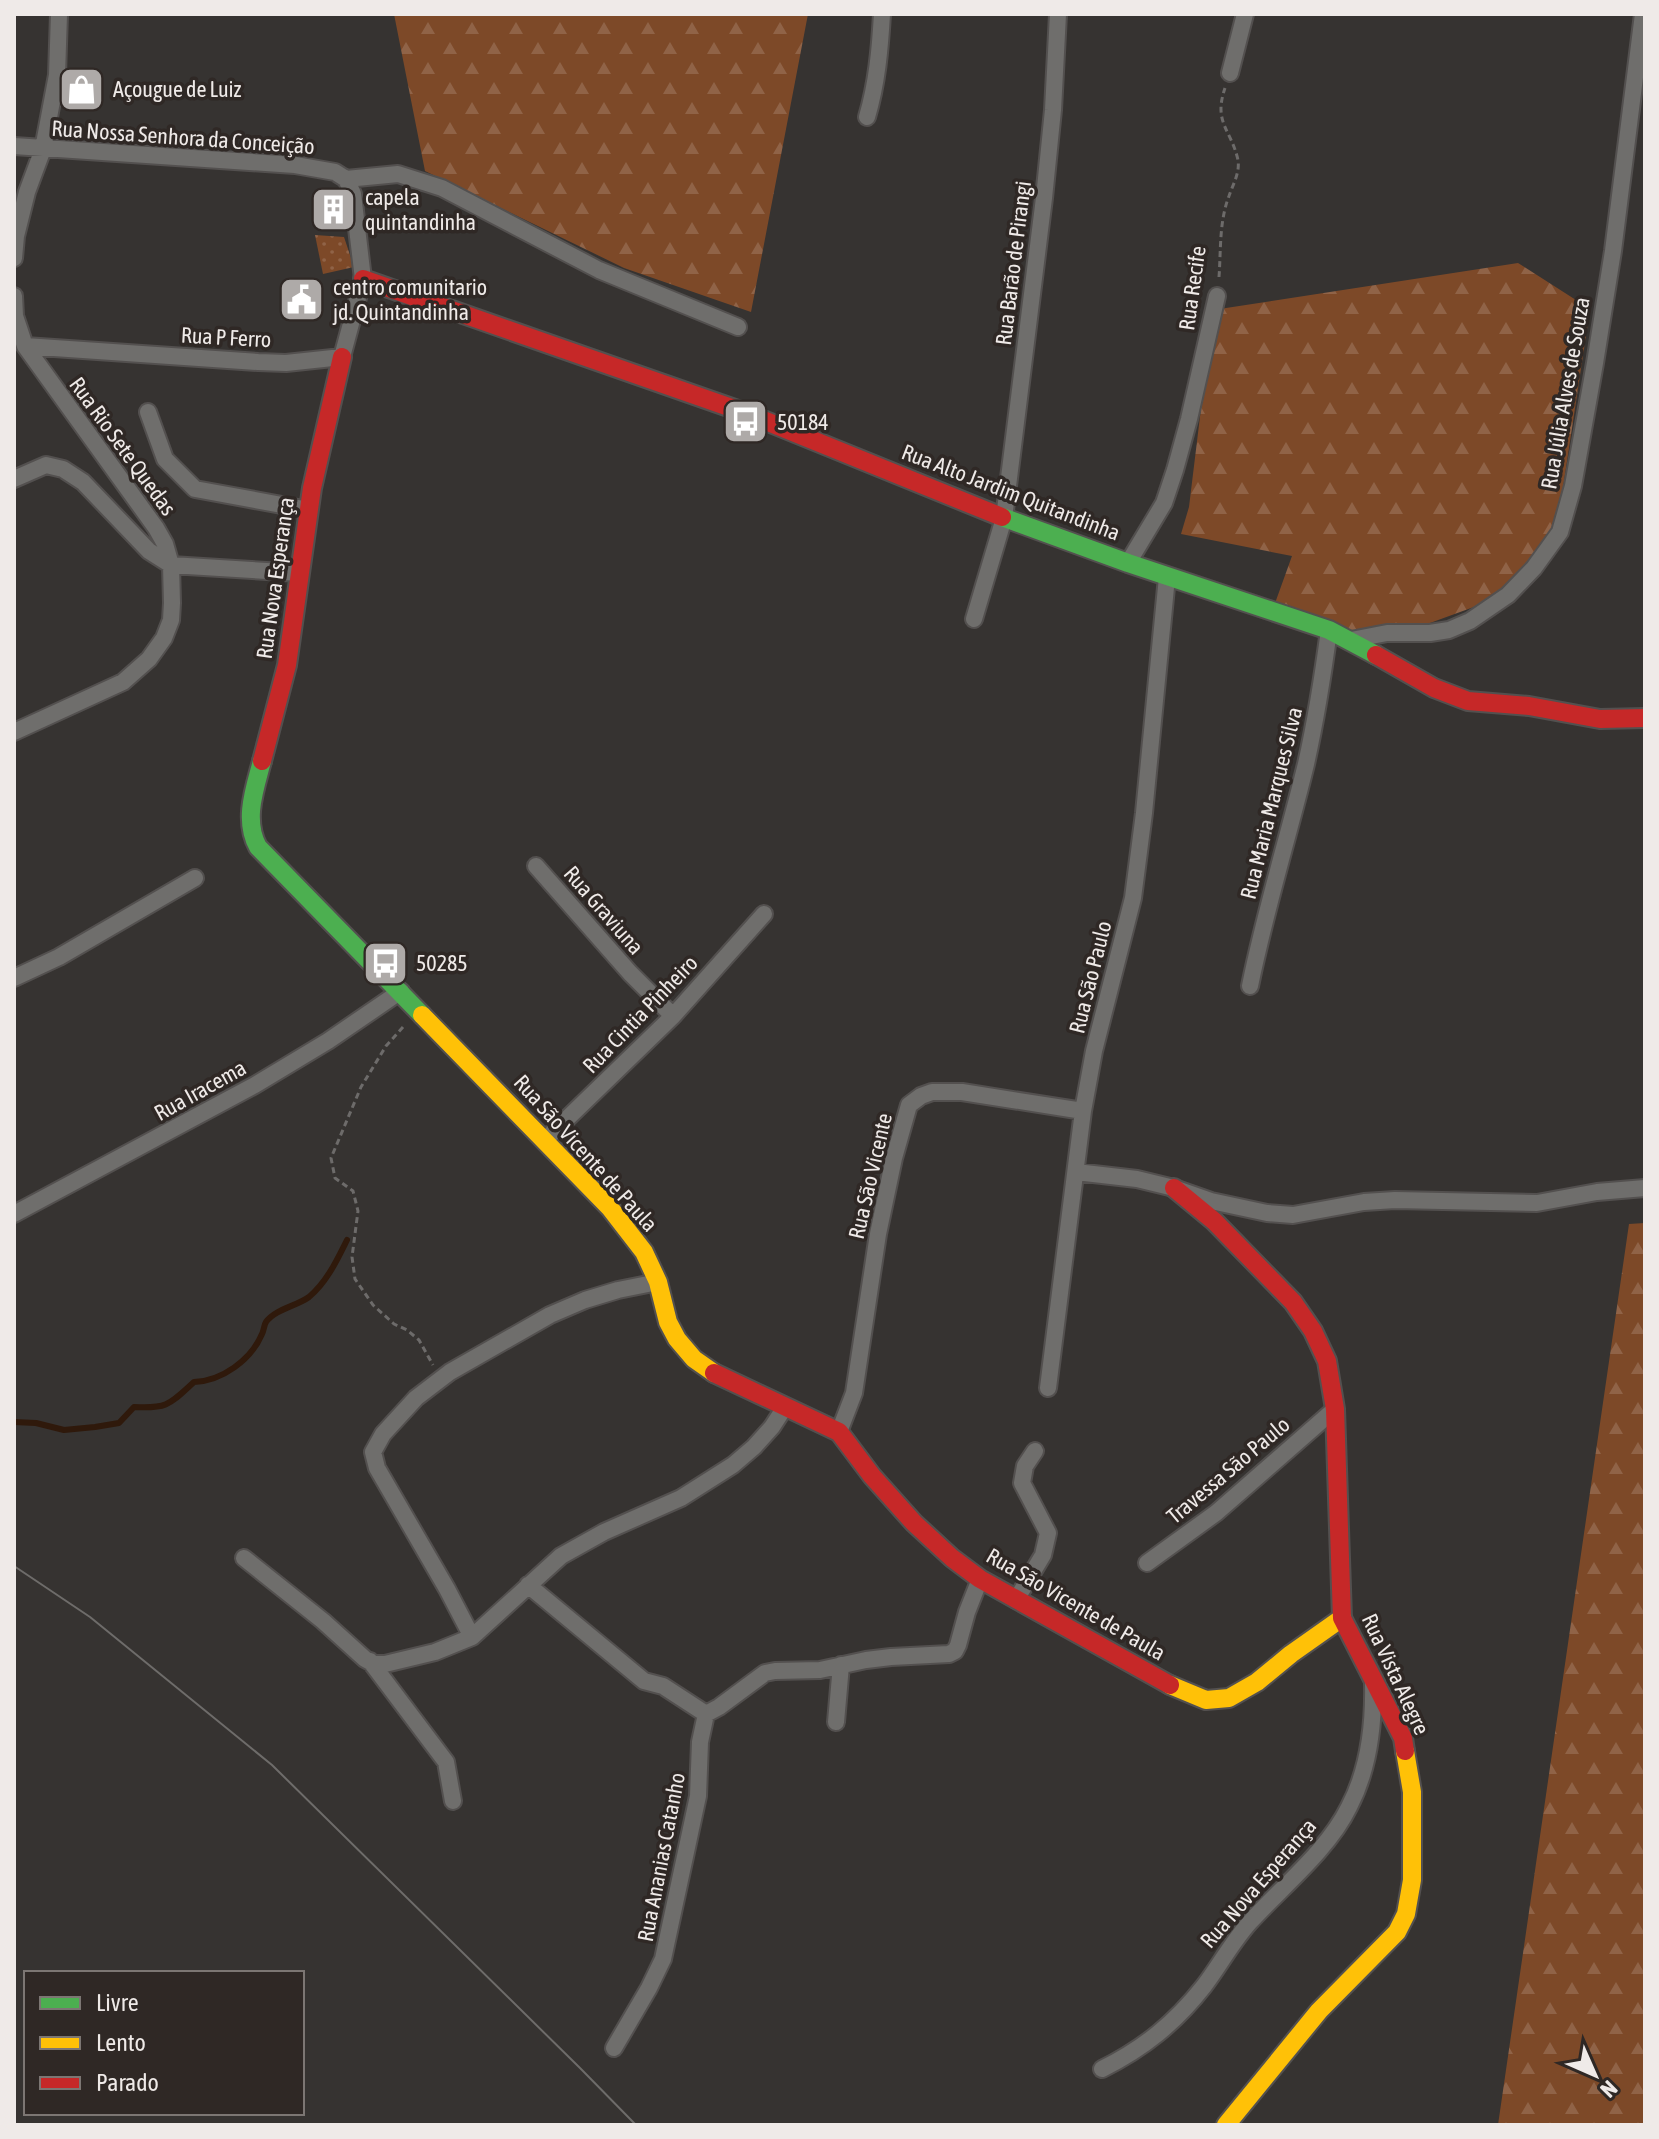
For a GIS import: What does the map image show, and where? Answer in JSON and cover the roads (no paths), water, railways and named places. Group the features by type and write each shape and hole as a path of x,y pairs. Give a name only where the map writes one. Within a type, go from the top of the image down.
{"street":[{"path":"14,258 27,192 43,149 57,75 59,14"},
{"path":"867,117 874,93 882,14"},
{"name":"Rua Barão de Pirangi","path":"1004,518 1044,198 1058,14"},
{"path":"1230,73 1245,14"},
{"name":"Rua Júlia Alves de Souza","path":"1351,640 1387,633 1449,630 1470,621 1508,595 1534,568 1560,532 1573,486 1613,251 1643,14"},
{"name":"Rua Nossa Senhora da Conceição","path":"14,146 295,165 335,172 346,179 398,174 442,188 599,270 738,327"},
{"path":"342,357 363,279 353,194 346,179"},
{"name":"Rua Alto Jardim Quitandinha","path":"363,279 746,413 1004,518 1167,577 1329,630 1450,696 1611,721 1645,718"},
{"name":"Rua Rio Sete Quedas","path":"14,296 15,316 25,346 156,528 171,565 171,620 164,638 149,659 123,682 14,732"},
{"name":"Rua Recife","path":"1128,563 1164,503 1175,470 1217,296"},
{"name":"Rua P Ferro","path":"25,346 272,362 307,362 342,357"},
{"name":"Rua Nova Esperança","path":"251,804 287,665 309,510 342,357"},
{"name":"Rua Rio Sete Quedas","path":"148,412 165,459 195,489 309,510"},
{"path":"14,479 46,465 63,469 83,482 149,551 171,565 300,573"},
{"path":"974,619 1004,518"},
{"name":"Rua São Paulo","path":"1048,1388 1083,1111 1094,1051 1133,898 1167,577"},
{"name":"Rua Maria Marques Silva","path":"1250,986 1259,936 1306,764 1329,630"},
{"name":"Rua São Vicente de Paula","path":"251,804 253,838 258,847 401,991 632,1234 658,1282 668,1322 677,1339 694,1359 720,1377 839,1432 872,1476 914,1523 980,1579 1171,1686 1214,1701 1230,1698 1249,1688 1342,1618"},
{"name":"Rua Graviuna","path":"536,866 630,973 673,1016"},
{"path":"14,978 59,957 195,878"},
{"name":"Rua Cintia Pinheiro","path":"544,1141 673,1016 764,914"},
{"name":"Rua Iracema","path":"14,1214 255,1085 328,1041 401,991"},
{"name":"Rua São Vicente","path":"839,1432 854,1393 878,1234 909,1105 921,1096 945,1091 1083,1111"},
{"path":"1076,1172 1137,1179 1222,1204 1293,1215 1364,1202 1537,1203 1597,1192 1645,1188"},
{"name":"Rua Vista Alegre","path":"1174,1188 1214,1221 1293,1302 1313,1331 1327,1361 1335,1409 1342,1618 1403,1738 1412,1792 1412,1880 1406,1914 1397,1932 1319,2011 1226,2125"},
{"path":"472,1637 373,1459 373,1452 383,1434 416,1398 441,1378 573,1305 618,1290 658,1282"},
{"path":"370,1661 385,1664 404,1660 472,1637 561,1556 584,1542 681,1498 733,1465 772,1427 785,1407"},
{"name":"Travessa São Paulo","path":"1147,1563 1216,1513 1335,1409"},
{"path":"1016,1600 1043,1555 1048,1533 1022,1483 1025,1466 1035,1451"},
{"path":"244,1558 370,1661 446,1762 453,1801"},
{"path":"528,1585 644,1681 663,1686 706,1714 765,1673 820,1670 891,1657 949,1654 958,1645 980,1579"},
{"path":"836,1722 841,1665"},
{"name":"Rua Nova Esperança","path":"1102,2069 1147,2043 1190,2002 1236,1939 1340,1824 1358,1787 1371,1736 1373,1681"},
{"name":"Rua Ananias Catanho","path":"614,2048 663,1959 698,1796 700,1742 706,1714"}],"waterway":[{"path":"14,1422 36,1423 64,1430 119,1423 134,1407 168,1404 194,1382 225,1373 251,1352 270,1318 309,1297 321,1285 347,1240"}],"tram line":[{"path":"14,1566 90,1617 272,1765 636,2125"}],"place":[{"name":"Açougue de Luiz","path":"82,89"},
{"name":"capela quintandinha","path":"334,210"},
{"name":"centro comunitario jd. Quintandinha","path":"302,300"},
{"name":"50184","path":"746,422"},
{"name":"50285","path":"385,963"}]}
